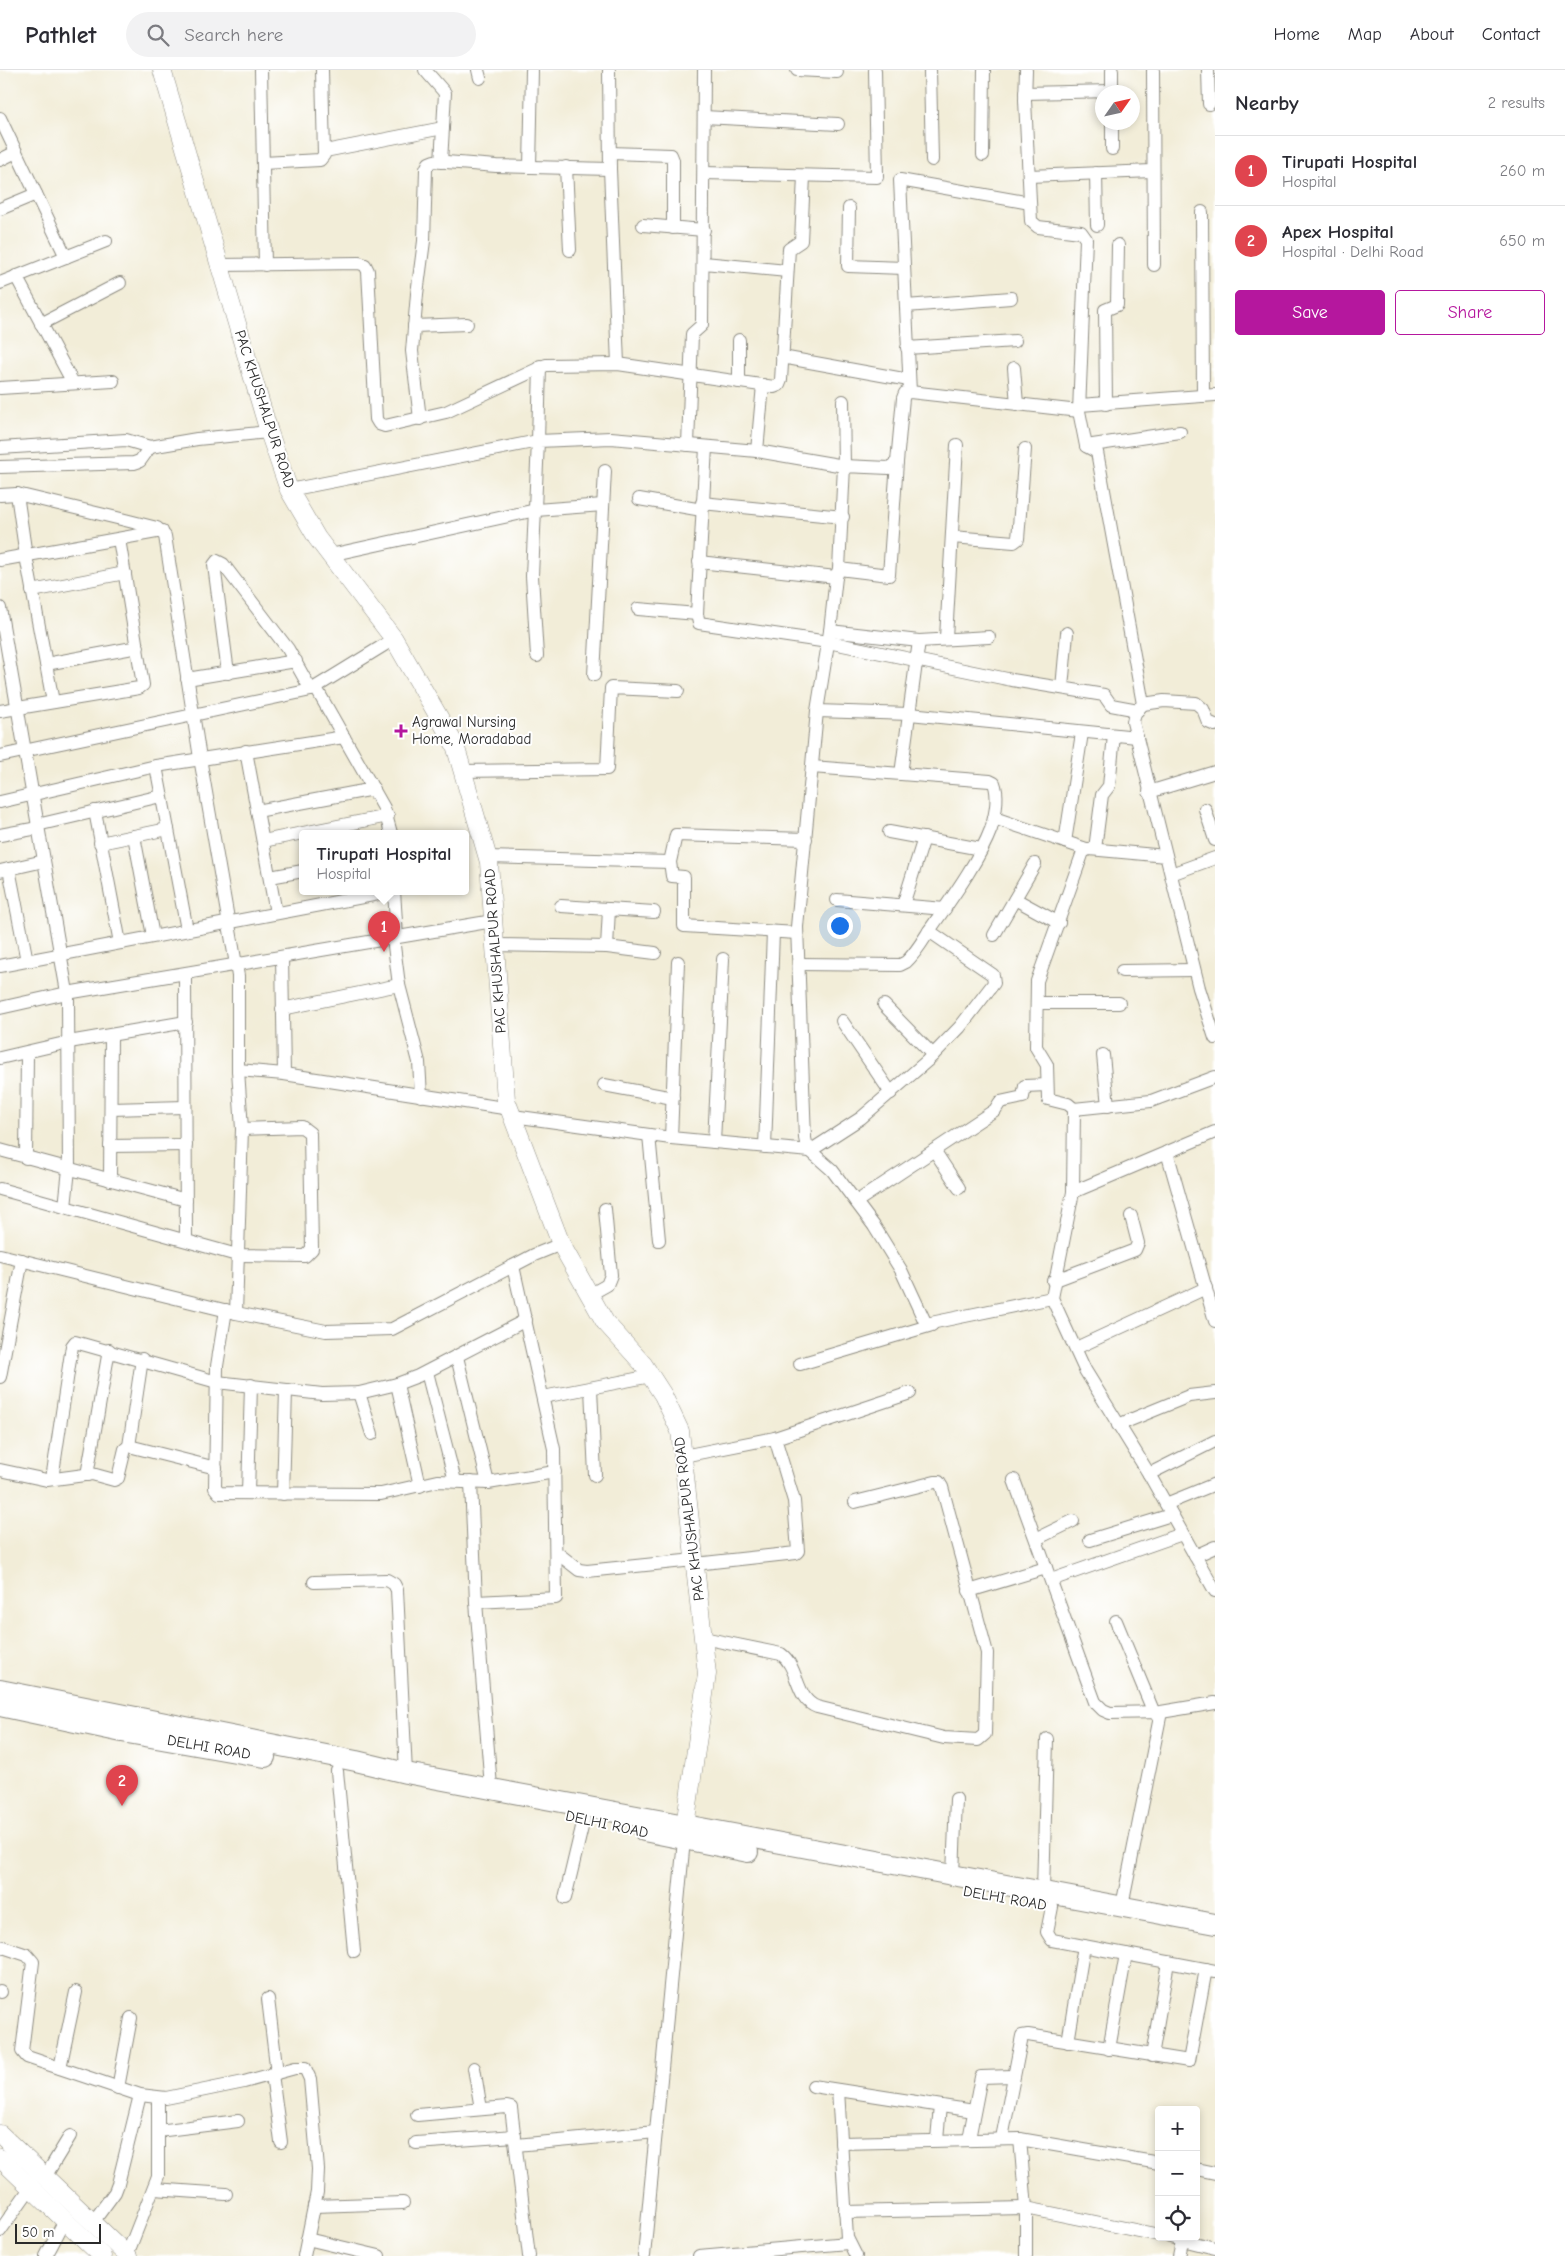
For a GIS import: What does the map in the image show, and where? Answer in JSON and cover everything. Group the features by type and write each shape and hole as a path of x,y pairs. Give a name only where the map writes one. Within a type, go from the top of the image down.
{"main road":[{"name":"PAC KHUSHALPUR ROAD","path":"162,70 289,490 317,538 394,639 455,745 487,857 506,1100 561,1244 605,1322 651,1376 663,1395 680,1431 707,1674 685,1833"},
{"path":"0,1690 406,1773 491,1787 685,1833 953,1875 1048,1899 1122,1906 1215,1924"},
{"name":"DELHI ROAD","path":"0,1706 122,1732 584,1819 685,1833 1048,1899 1215,1937"},
{"path":"0,2134 65,2220 102,2256"},
{"path":"3,2167 38,2182 93,2222 128,2256"}],"street":[{"path":"261,70 265,264"},
{"path":"263,163 320,160 325,151 322,70"},
{"path":"425,70 445,93 441,162"},
{"path":"530,166 532,70"},
{"path":"609,70 610,168 618,364"},
{"path":"688,445 692,334 702,325 704,264 704,70"},
{"path":"797,70 837,72"},
{"path":"875,70 877,177"},
{"path":"930,70 932,160"},
{"path":"983,155 984,70"},
{"path":"1026,70 1025,93 1030,203 1033,225 1081,232 1086,239 1080,408 1086,446"},
{"path":"1112,70 1112,85"},
{"path":"1153,70 1152,171 1154,265"},
{"path":"1208,70 1209,104"},
{"path":"1025,93 1095,92"},
{"path":"704,117 838,124"},
{"path":"0,118 66,257"},
{"path":"325,151 443,128"},
{"path":"1112,130 1112,149"},
{"path":"0,160 16,152"},
{"path":"610,153 671,155 673,160 673,228"},
{"path":"420,419 412,351 424,241 426,169 429,163 610,168"},
{"path":"566,167 570,250"},
{"path":"1029,176 1152,171"},
{"path":"704,173 877,177 1030,203"},
{"path":"1096,173 1097,225"},
{"path":"220,265 359,263 365,265 368,271 376,419 379,424 385,426 446,412 540,366 618,364 739,382 779,385 781,380 789,247 801,241 804,176"},
{"path":"700,562 837,573 889,575 903,398 909,386 900,180"},
{"path":"0,209 36,194"},
{"path":"849,208 846,263 848,266 904,268"},
{"path":"782,357 909,386 1017,404 1080,408 1106,404 1209,396 1202,212"},
{"path":"642,225 704,230"},
{"path":"0,283 106,241"},
{"path":"1106,404 1105,310 1117,305 1118,245"},
{"path":"704,264 787,271"},
{"path":"16,276 73,384"},
{"path":"41,324 120,283"},
{"path":"906,306 1010,298"},
{"path":"414,326 467,324"},
{"path":"739,340 739,382"},
{"path":"908,348 1015,341"},
{"path":"538,656 532,576 540,366"},
{"path":"1014,368 1017,404"},
{"path":"0,388 114,381"},
{"path":"757,451 763,385"},
{"path":"843,401 843,517 829,637 817,711 797,933 804,1138 810,1151 832,1170 856,1202 902,1270 926,1324 932,1325"},
{"path":"0,448 126,440 150,447 197,439 270,432"},
{"path":"1086,446 1180,432"},
{"path":"289,490 538,441 611,438 757,451 844,466 889,468 897,462"},
{"path":"946,638 957,445"},
{"path":"1086,446 1097,452 1140,707 1133,722 1194,970 1215,1038"},
{"path":"0,467 134,463 140,461 150,447"},
{"path":"706,447 697,614 697,620 702,625 829,637 919,641 989,637"},
{"path":"952,537 1014,542 1018,539 1025,449"},
{"path":"594,675 605,471"},
{"path":"0,495 18,494 162,531"},
{"path":"18,494 26,556 53,702"},
{"path":"639,499 843,517"},
{"path":"330,555 536,510 603,505"},
{"path":"0,560 162,531"},
{"path":"162,531 237,965 238,1070 242,1129 237,1255 231,1312 217,1366 216,1491 283,1494 381,1494 455,1481 488,1483 555,1472"},
{"path":"0,711 139,688 144,681 119,539"},
{"path":"228,672 214,565 217,561 223,564 296,661 374,789 388,816 390,830"},
{"path":"32,591 124,573"},
{"path":"0,608 6,676 17,707 67,993 69,1169 65,1207"},
{"path":"638,609 697,614"},
{"path":"1062,688 1067,633"},
{"path":"829,637 917,660 1104,695 1111,705 1140,707 1164,702 1196,703 1203,709 1208,722 1215,725"},
{"path":"0,756 314,689 394,639"},
{"path":"901,774 919,641"},
{"path":"46,664 138,647"},
{"path":"187,679 296,661"},
{"path":"462,771 607,769 611,688 678,691"},
{"path":"817,711 910,714 1082,733 1137,737"},
{"path":"1065,842 1082,733"},
{"path":"1091,849 1102,795 1108,786 1114,735"},
{"path":"0,802 156,766 344,737"},
{"path":"246,751 276,913"},
{"path":"156,766 187,930"},
{"path":"799,964 900,964 910,958 944,909 981,849 994,818 996,788 994,783 990,781 812,767"},
{"path":"1149,792 1215,772"},
{"path":"257,811 374,789"},
{"path":"0,835 161,796"},
{"path":"1205,809 1215,840"},
{"path":"95,811 120,943"},
{"path":"315,830 388,816"},
{"path":"994,818 1091,849 1166,856"},
{"path":"100,843 168,829"},
{"path":"889,832 981,849"},
{"path":"263,840 299,833"},
{"path":"134,836 153,936"},
{"path":"797,933 684,926 684,877 672,876 670,862 676,836 806,839"},
{"path":"903,905 924,838"},
{"path":"1091,849 1083,852 1037,981 1036,1047 1048,1064 1048,1099 1068,1104 1074,1109 1108,1106 1161,1098 1215,1077"},
{"path":"487,857 670,862"},
{"path":"1171,874 1215,858"},
{"path":"27,961 4,870 44,861"},
{"path":"994,935 1036,864"},
{"path":"270,877 299,872"},
{"path":"0,966 228,921 373,895"},
{"path":"394,895 399,985 418,1053 421,1096"},
{"path":"1015,899 1059,923"},
{"path":"837,900 944,909"},
{"path":"562,906 654,912"},
{"path":"607,947 609,909"},
{"path":"0,1008 67,993 185,975 493,921"},
{"path":"238,1070 284,1074 649,1135 810,1151 861,1118 892,1093 933,1055 960,1026 995,979 993,975 929,931"},
{"path":"765,1147 773,932"},
{"path":"495,945 607,947 655,953"},
{"path":"282,957 284,1074"},
{"path":"714,1142 722,959"},
{"path":"671,1138 678,962"},
{"path":"1122,971 1194,970"},
{"path":"185,975 186,1240"},
{"path":"282,1009 399,985"},
{"path":"1037,1003 1119,1003"},
{"path":"884,1006 933,1055"},
{"path":"842,1021 892,1093"},
{"path":"0,1058 69,1042 186,1022"},
{"path":"110,1180 111,1035"},
{"path":"26,1158 27,1053"},
{"path":"1103,1055 1108,1106"},
{"path":"604,1085 673,1098"},
{"path":"856,1202 995,1110 1000,1102 1023,1097 1025,1086 1047,1085"},
{"path":"110,1109 185,1107"},
{"path":"1074,1109 1073,1192 1053,1281 1052,1298 1056,1312 1076,1348 1085,1370 1149,1474 1215,1591"},
{"path":"0,1189 237,1255 305,1256 312,1249 310,1133 302,1127 242,1129"},
{"path":"1073,1192 1215,1132"},
{"path":"649,1135 658,1240"},
{"path":"110,1146 186,1145"},
{"path":"0,1150 186,1200"},
{"path":"934,1150 960,1188"},
{"path":"1168,1152 1215,1321"},
{"path":"589,1295 607,1285 611,1275 605,1210"},
{"path":"1053,1281 1135,1250 1138,1243 1131,1216"},
{"path":"0,1255 231,1312 326,1331 392,1329 513,1266 561,1244"},
{"path":"0,1377 22,1260"},
{"path":"476,1602 556,1598 554,1449 513,1266"},
{"path":"1076,1348 1206,1288"},
{"path":"800,1364 932,1325 1052,1298"},
{"path":"52,1479 72,1346 75,1342 142,1359 217,1382 322,1394 359,1393 397,1384 427,1372 526,1320"},
{"path":"87,1475 109,1350"},
{"path":"456,1357 488,1483"},
{"path":"0,1470 42,1479 96,1474 116,1480 125,1449 129,1446 142,1359"},
{"path":"427,1372 455,1481"},
{"path":"543,1397 651,1376"},
{"path":"397,1384 420,1486"},
{"path":"248,1493 251,1385"},
{"path":"591,1388 595,1476"},
{"path":"283,1494 286,1390"},
{"path":"359,1393 372,1434"},
{"path":"683,1456 775,1438 910,1393"},
{"path":"1118,1425 1189,1396 1215,1393"},
{"path":"556,1552 579,1570 587,1571 796,1553 798,1551 794,1501 775,1438"},
{"path":"1149,1474 1215,1440"},
{"path":"129,1446 216,1468"},
{"path":"1014,1480 1095,1702 1103,1710 1110,1713 1158,1713 1215,1703"},
{"path":"471,1482 476,1602 491,1787"},
{"path":"703,1638 781,1654 789,1662 806,1700 817,1707 944,1738 978,1740 985,1734 987,1653 942,1487 939,1482 855,1502"},
{"path":"1090,1540 1168,1510 1215,1484"},
{"path":"1036,1539 1073,1521"},
{"path":"970,1591 1048,1574 1182,1534"},
{"path":"1195,1556 1215,1547"},
{"path":"314,1582 387,1580 394,1584 397,1590 406,1773"},
{"path":"1116,1621 1158,1713 1122,1906"},
{"path":"1002,2138 1022,2036 1028,2035 1189,2061 1210,1970 1084,1946 1048,1937 1047,1739"},
{"path":"337,1771 354,1951"},
{"path":"953,1875 956,1799"},
{"path":"566,1898 584,1819"},
{"path":"644,2256 685,1833"},
{"path":"0,1946 27,1955 33,1962 22,2050 27,2056 118,2088 158,2099 300,2067 305,2068 308,2073 317,2138 318,2169 314,2206 304,2256"},
{"path":"1068,2042 1084,1946"},
{"path":"1109,2049 1126,1954"},
{"path":"1152,2056 1168,1962"},
{"path":"60,2068 76,1992"},
{"path":"268,1999 281,2142"},
{"path":"118,2088 131,2018"},
{"path":"474,2068 481,2109"},
{"path":"969,2139 981,2077 1013,2076"},
{"path":"813,2086 974,2111"},
{"path":"838,2090 848,2243 856,2256"},
{"path":"93,2222 118,2184 140,2095"},
{"path":"128,2256 154,2189 159,2167 158,2099"},
{"path":"937,2140 940,2106"},
{"path":"417,2115 511,2108 529,2256"},
{"path":"158,2131 238,2121"},
{"path":"416,2143 516,2140 656,2132"},
{"path":"0,2231 38,2182 70,2136"},
{"path":"1020,2139 1026,2208 1026,2256"},
{"path":"841,2143 1020,2139 1155,2162"},
{"path":"1200,2171 1215,2173"},
{"path":"154,2189 226,2194"},
{"path":"314,2206 403,2203"},
{"path":"845,2212 1026,2208 1155,2234"},
{"path":"46,2256 65,2220"},
{"path":"307,2239 379,2256"},
{"path":"1179,2241 1179,2256"},
{"path":"1190,2241 1215,2248"},
{"path":"699,2256 848,2243"}],"place":[{"name":"Agrawal Nursing Home, Moradabad","path":"401,731"},
{"name":"Tirupati Hospital","path":"384,952"},
{"name":"Apex Hospital","path":"122,1806"}]}
